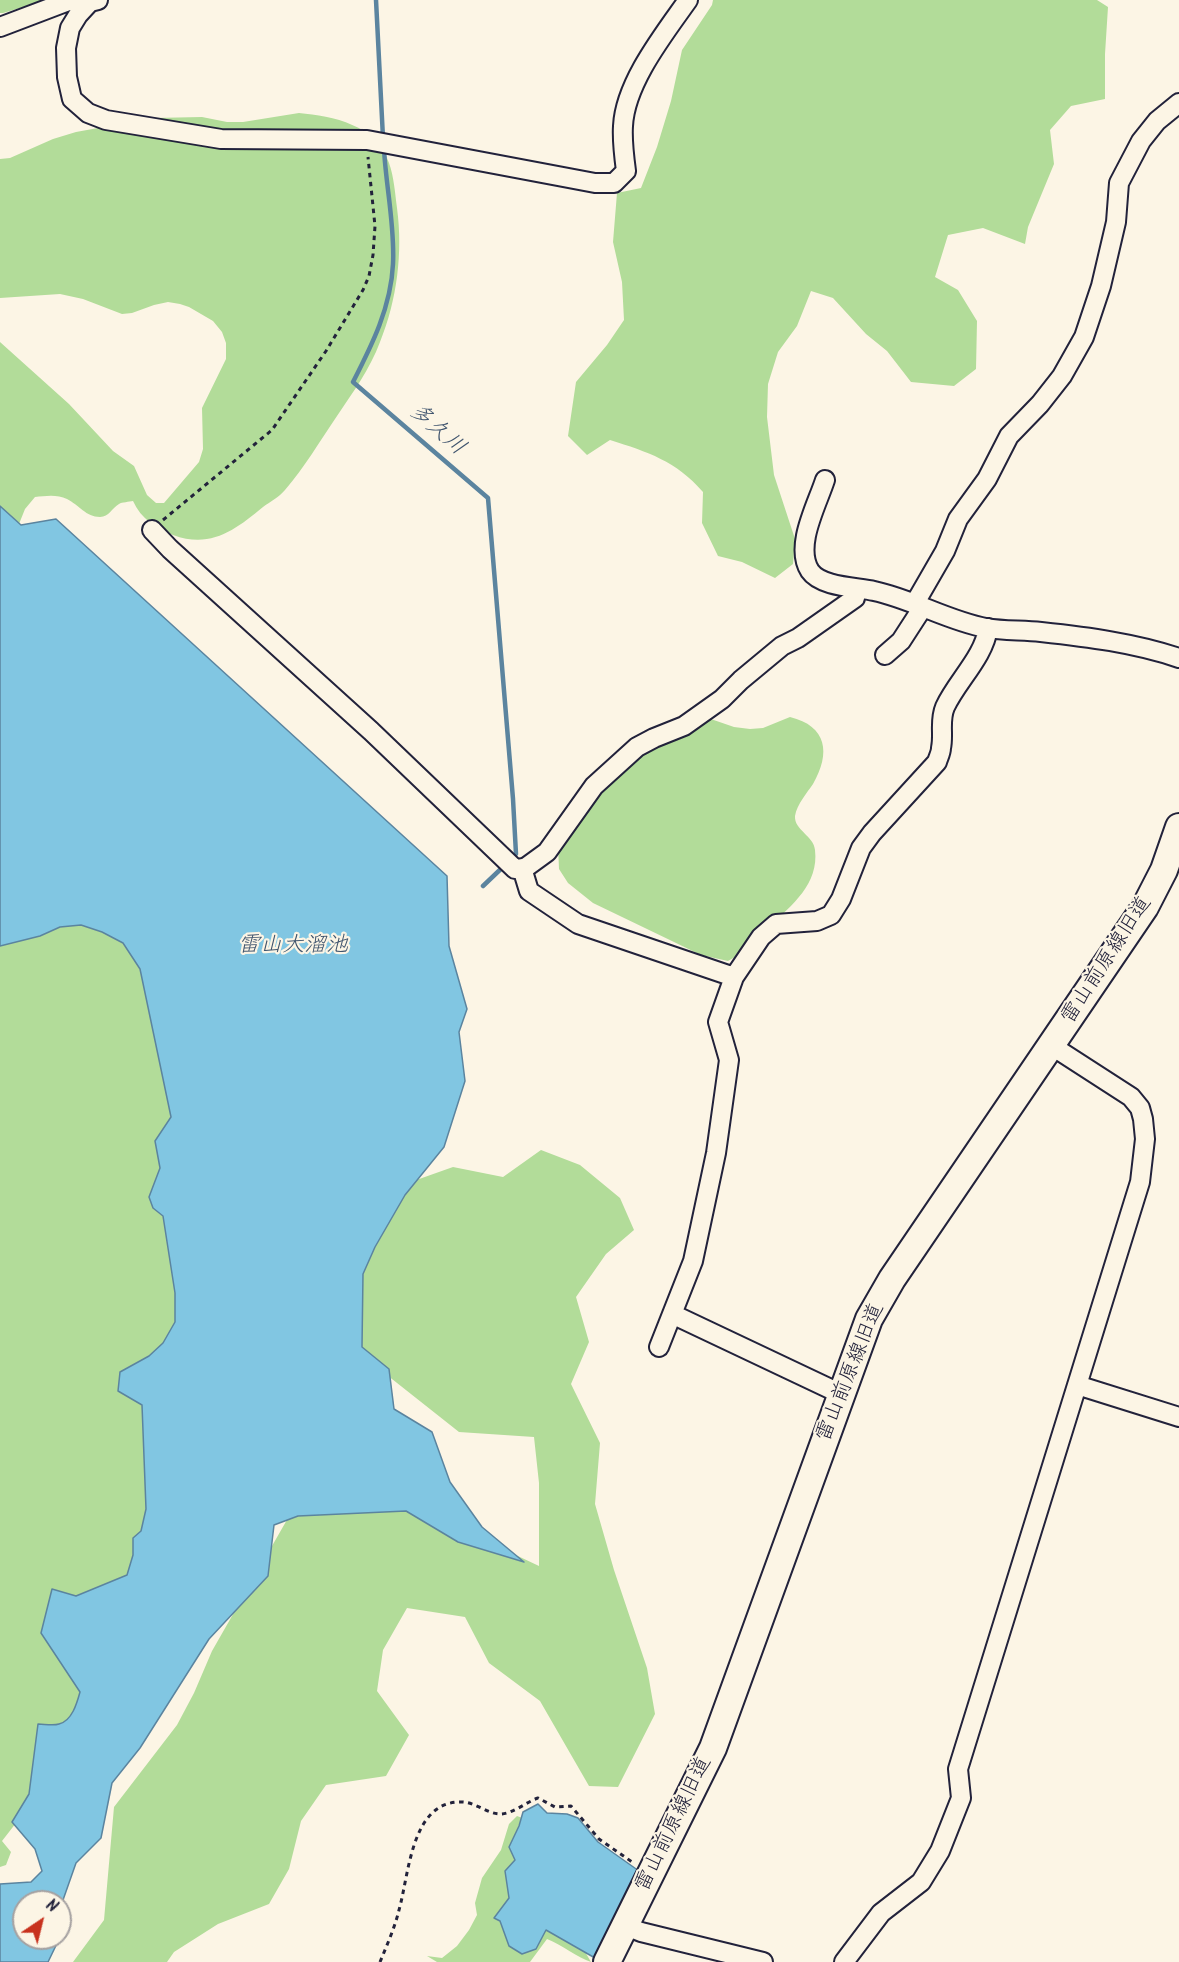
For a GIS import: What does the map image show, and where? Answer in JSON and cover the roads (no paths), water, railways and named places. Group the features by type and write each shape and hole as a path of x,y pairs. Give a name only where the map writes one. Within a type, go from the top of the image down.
{"street":[{"path":"0,27 71,0"},
{"path":"91,1 84,6 70,28 66,48 67,77 72,99 88,113 106,120 221,139 367,140 595,183 614,183 626,171 623,124 629,97 645,64 688,0"},
{"path":"885,655 901,641 958,519 987,478 1010,436 1062,376 1084,337 1101,286 1116,222 1119,183 1141,141 1157,121 1179,103"},
{"path":"825,480 804,540 805,559 811,573 823,581 874,591 968,624 1123,644 1179,658"},
{"path":"152,530 513,865 529,891 578,924 734,977"},
{"path":"513,865 537,861 547,852 594,786 617,763 654,738 684,726 722,699 782,646 798,638 855,598 856,589"},
{"path":"659,1347 693,1261 716,1153 729,1060 718,1022 734,977 761,937 776,924 817,921 831,915 841,899 861,848 872,832 937,762 942,748 941,720 946,706 975,659 987,636 988,628"},
{"name":"雷山前原線旧道","path":"608,1962 713,1748 869,1319 892,1279 1171,870 1179,827"},
{"path":"844,1962 881,1913 921,1882 940,1851 961,1798 958,1769 1140,1182 1145,1139 1140,1108 1131,1097 1052,1046"},
{"path":"672,1314 841,1394"},
{"path":"1077,1385 1179,1417"},
{"path":"626,1926 641,1932 763,1962"}],"water":[{"name":"雷山大溜池","path":"0,506 21,525 56,519 447,876 449,946 467,1009 459,1032 465,1081 444,1147 405,1195 375,1247 363,1274 362,1347 389,1369 394,1409 432,1432 450,1482 482,1527 524,1562 458,1542 406,1511 298,1516 274,1525 268,1576 209,1639 140,1748 112,1783 101,1838 76,1863 67,1890 12,1890 12,1950 54,1950 48,1962 0,1962 0,1884 31,1882 42,1871 35,1849 12,1822 29,1794 38,1724 54,1725 64,1722 73,1711 80,1692 41,1633 52,1589 76,1596 127,1575 133,1555 133,1538 141,1531 146,1509 142,1405 118,1391 120,1372 149,1356 163,1343 175,1322 175,1293 163,1216 153,1208 149,1197 160,1168 155,1141 171,1117 140,969 123,943 102,932 81,925 60,927 40,936 0,946"},
{"path":"538,1804 547,1813 567,1814 578,1818 598,1842 639,1871 595,1958 546,1930 536,1949 522,1954 509,1946 500,1921 494,1918 509,1898 505,1871 515,1860 509,1847 523,1812"}],"waterway":[{"name":"多久川","path":"376,0 383,138"},
{"name":"多久川","path":"384,149 393,235 391,280 389,295 379,325 353,382 488,498 513,799 516,854 511,859"},
{"name":"多久川","path":"483,886 505,865"}]}
